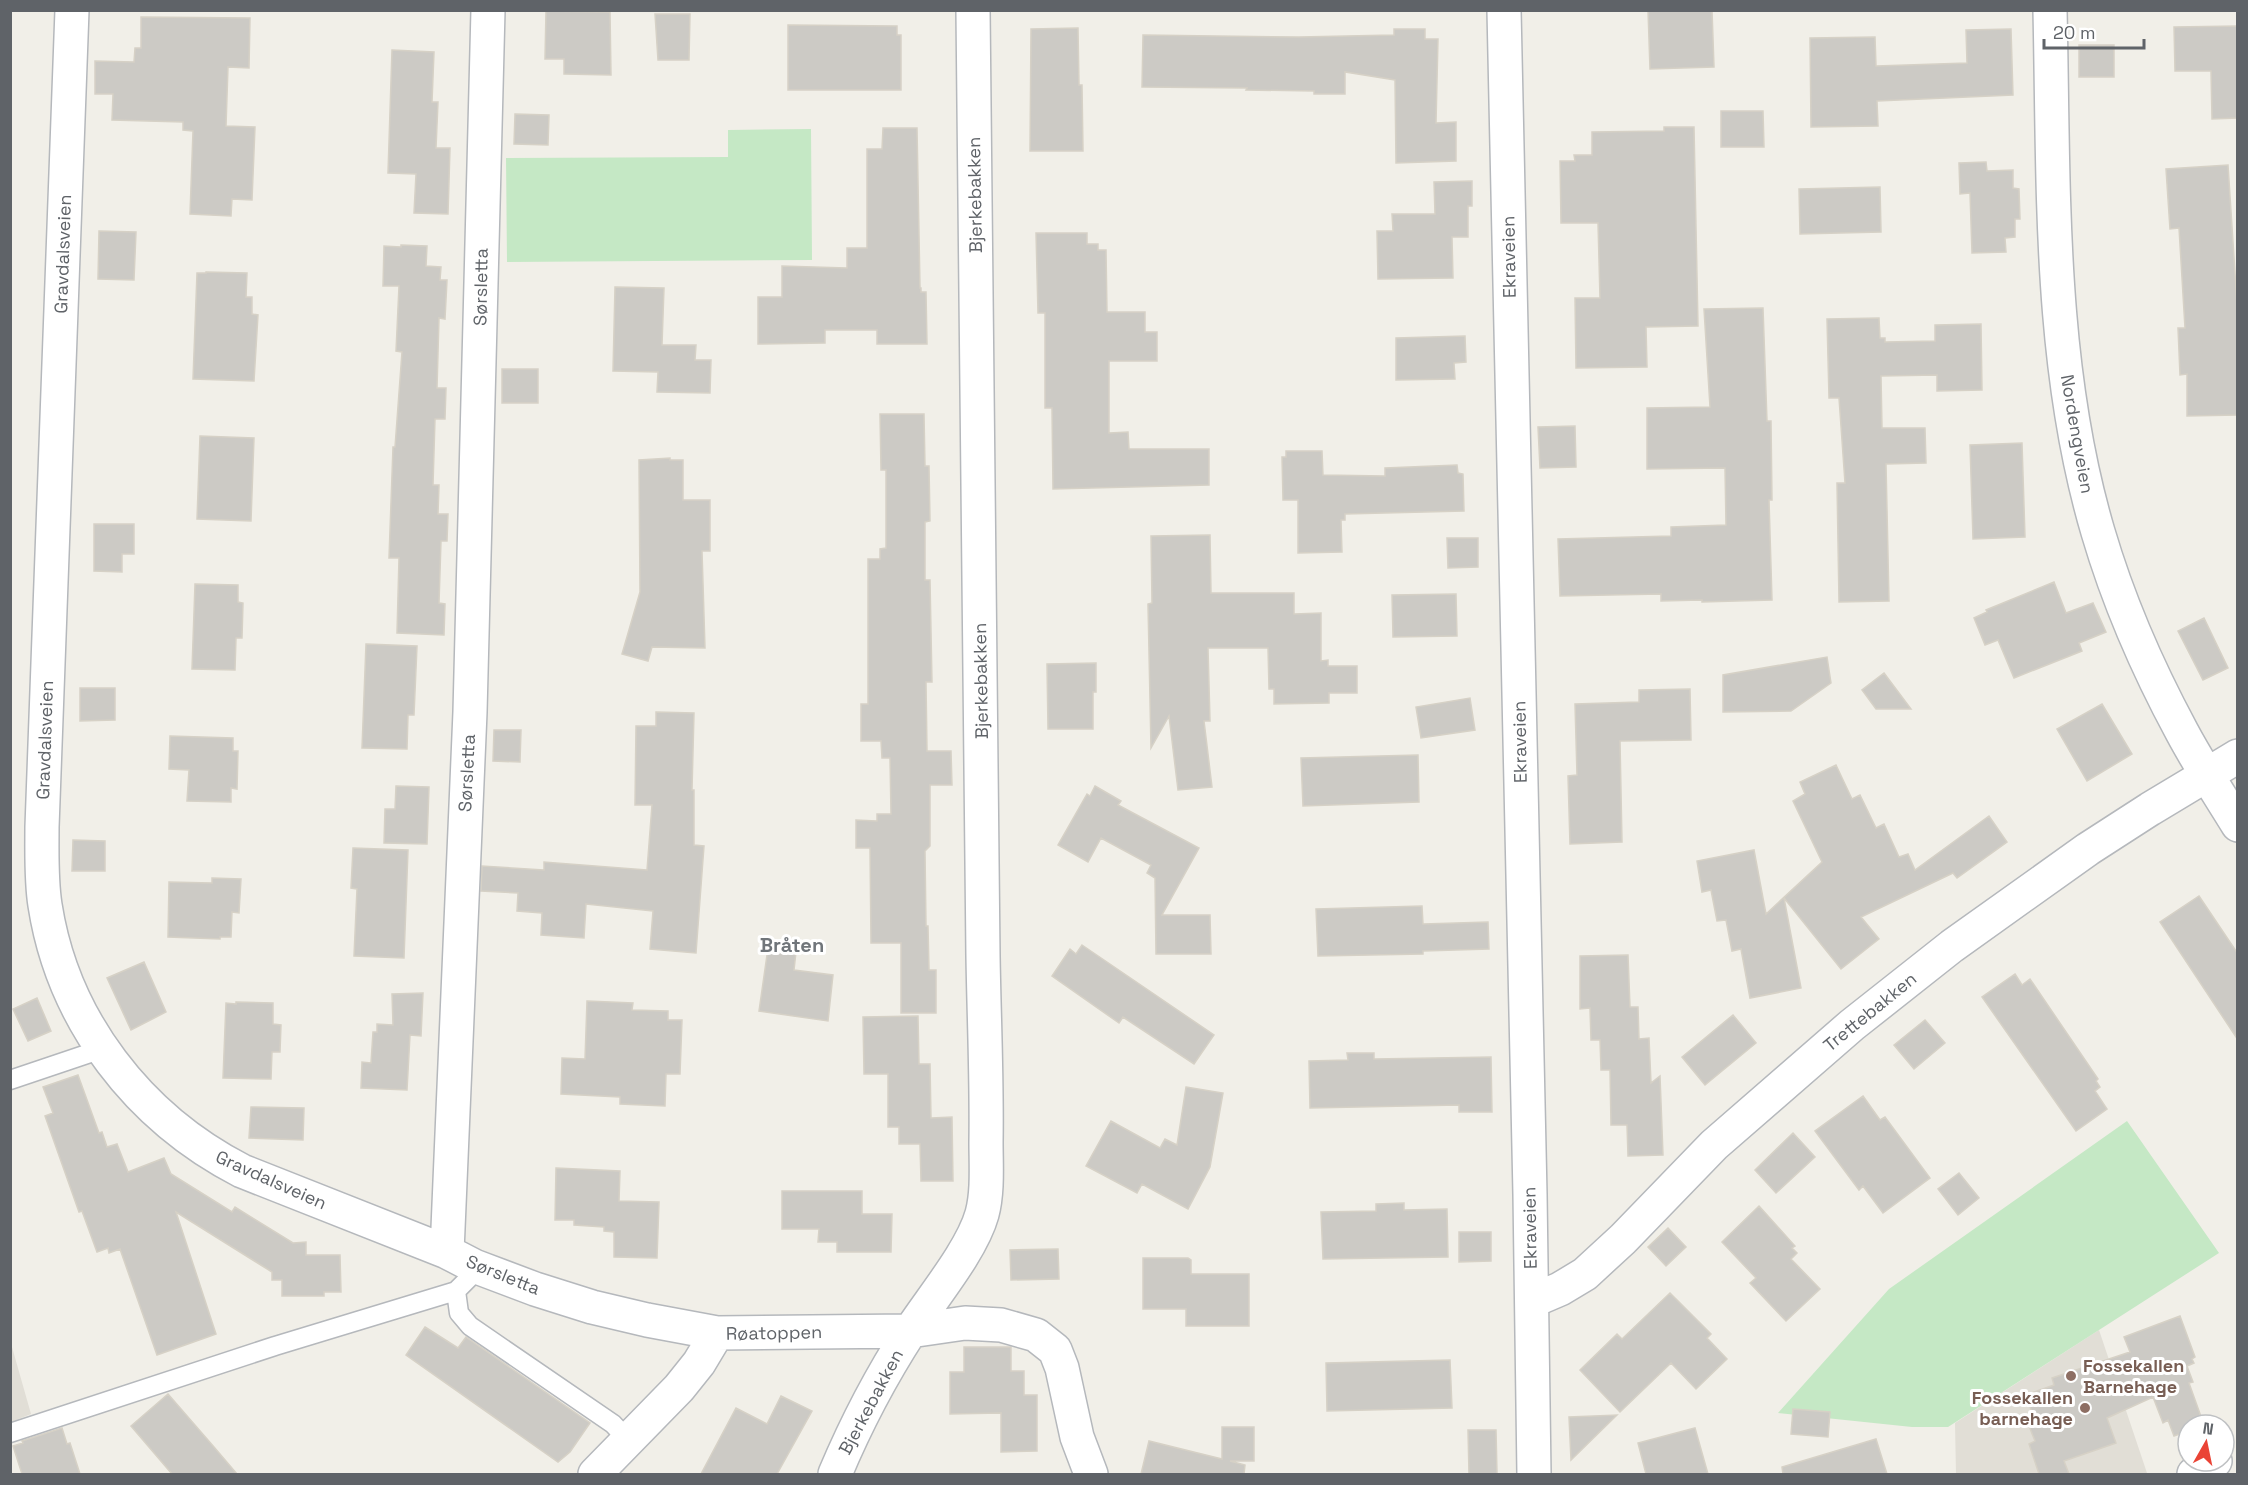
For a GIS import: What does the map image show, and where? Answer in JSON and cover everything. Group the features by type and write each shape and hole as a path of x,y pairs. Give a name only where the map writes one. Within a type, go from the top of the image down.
{"street":[{"name":"Gravdalsveien","path":"72,10 42,827 45,904 61,971 75,1005 102,1049 148,1105 181,1134 212,1156 459,1269"},
{"name":"Sørsletta","path":"488,10 459,1269 592,1307 717,1333"},
{"name":"Bjerkebakken","path":"835,1474 874,1391 910,1331 973,1238 982,1214 985,1184 973,10"},
{"name":"Ekraveien","path":"1504,10 1534,1474"},
{"name":"Nordengveien","path":"2050,10 2057,276 2062,345 2076,440 2098,534 2114,580 2157,681 2183,734 2238,825"},
{"name":"Trettebakken","path":"1532,1301 1560,1289 1585,1274 1623,1239 1713,1145 1852,1025 1952,946 2088,849 2238,756"},
{"name":"Bjerkebakken","path":"910,1331 965,1323 1001,1325 1036,1335 1055,1350 1062,1368 1077,1437 1091,1474"},
{"name":"Røatoppen","path":"595,1474 679,1388 699,1363 717,1333 910,1331"}],"lane":[{"path":"10,1080 102,1049"},
{"path":"10,1433 275,1346 459,1269 459,1312 470,1326 613,1424 628,1440"}],"shaded area":[{"name":"Fossekallen Barnehage","path":"2099,1330 2147,1473 1956,1474 1955,1423"},
{"path":"10,1340 31,1414 11,1422 10,1422"}],"green space":[{"path":"811,129 812,260 507,262 506,158 728,157 728,130"},
{"path":"2127,1121 2219,1253 1948,1427 1912,1427 1778,1413 1889,1289"}],"building":[{"path":"1648,10 1712,10 1714,67 1650,69"},
{"path":"546,11 610,12 611,75 564,74 564,59 545,59"},
{"path":"655,14 690,14 689,60 658,60"},
{"path":"141,17 250,18 249,68 228,67 226,126 255,127 252,200 232,199 231,216 190,214 193,131 183,130 183,122 112,120 113,94 95,94 95,61 134,62 135,48 141,48"},
{"path":"788,25 897,26 897,35 901,35 901,90 788,90"},
{"path":"2238,26 2238,118 2212,119 2211,71 2175,71 2174,27"},
{"path":"1078,28 1083,151 1030,151 1031,29"},
{"path":"1394,29 1425,29 1425,39 1438,39 1436,123 1456,122 1456,161 1396,163 1395,80 1345,72 1345,94 1246,90 1247,88 1142,87 1143,35 1299,37 1394,35"},
{"path":"2011,29 2013,95 1877,101 1878,126 1811,127 1810,38 1875,37 1876,66 1967,63 1966,30"},
{"path":"2079,45 2114,45 2114,77 2079,77"},
{"path":"392,50 434,52 432,102 438,102 436,148 450,148 448,214 414,213 416,174 388,173"},
{"path":"1721,111 1763,111 1764,147 1721,147"},
{"path":"515,114 549,115 548,145 514,144"},
{"path":"1664,127 1694,127 1698,326 1646,327 1647,367 1576,368 1575,298 1600,298 1598,223 1561,223 1560,161 1575,161 1574,155 1592,155 1592,132 1664,131"},
{"path":"883,128 917,128 920,288 921,292 926,292 927,344 877,344 877,330 825,330 825,343 758,344 758,297 782,297 782,266 847,268 847,248 867,248 867,149 882,149"},
{"path":"1986,162 1987,171 2013,170 2013,188 2019,189 2020,219 2015,219 2015,237 2005,238 2006,252 1972,253 1970,193 1960,194 1959,163"},
{"path":"2228,165 2237,304 2238,415 2187,416 2187,374 2180,375 2178,328 2185,328 2179,228 2170,229 2166,169"},
{"path":"1472,181 1472,206 1468,206 1468,237 1452,237 1453,278 1378,279 1377,231 1393,231 1392,214 1435,214 1434,182"},
{"path":"1880,187 1881,232 1800,234 1799,189"},
{"path":"99,231 136,232 134,280 98,279"},
{"path":"1036,233 1087,233 1087,244 1098,244 1098,250 1106,250 1107,312 1145,312 1145,332 1157,332 1157,361 1109,361 1109,433 1128,432 1129,449 1209,449 1209,485 1053,489 1052,408 1045,408 1045,313 1038,313"},
{"path":"401,245 427,246 426,266 441,267 440,280 447,280 445,319 439,318 437,388 446,388 445,419 435,419 433,485 439,485 438,514 448,514 447,541 441,541 439,603 445,604 444,635 397,633 399,558 389,558 393,447 395,447 402,352 396,351 399,286 383,286 384,246 401,247"},
{"path":"197,273 247,273 246,297 252,297 252,314 258,315 254,381 193,379"},
{"path":"615,287 664,288 662,345 696,345 695,360 711,360 710,393 657,392 658,372 613,371"},
{"path":"1763,308 1767,421 1771,421 1772,500 1769,500 1772,600 1661,601 1661,594 1560,596 1558,539 1671,536 1671,527 1726,525 1725,468 1647,469 1647,408 1710,407 1704,309"},
{"path":"1879,318 1880,338 1885,338 1885,342 1935,341 1935,325 1981,324 1982,390 1937,391 1937,375 1881,376 1882,428 1925,428 1926,463 1886,464 1889,601 1839,602 1837,483 1845,483 1839,398 1829,398 1827,319"},
{"path":"1465,336 1466,362 1454,363 1455,379 1396,380 1396,338"},
{"path":"502,369 538,369 538,403 502,403"},
{"path":"880,414 924,414 925,466 929,466 930,521 925,522 925,580 930,580 932,682 926,682 927,751 951,751 952,785 930,785 930,846 925,851 926,926 928,926 929,970 936,970 936,1013 901,1013 901,943 871,943 870,848 856,848 856,820 877,821 877,814 891,814 890,758 882,758 881,741 861,741 861,704 868,704 868,559 880,559 880,549 886,548 886,470 881,470"},
{"path":"1575,426 1576,467 1540,468 1538,427"},
{"path":"200,436 254,438 251,521 197,519"},
{"path":"2022,443 2025,537 1973,539 1970,445"},
{"path":"1286,451 1322,451 1323,475 1385,476 1385,468 1457,465 1458,473 1463,474 1464,511 1345,514 1345,520 1341,520 1342,552 1298,553 1298,500 1283,500 1282,457 1286,457"},
{"path":"670,458 670,460 683,460 683,500 710,500 710,551 702,551 705,648 652,647 648,661 622,654 640,592 639,460"},
{"path":"94,524 134,524 134,554 122,554 122,572 94,571"},
{"path":"1210,535 1211,593 1294,593 1294,614 1321,613 1321,661 1328,660 1328,666 1357,666 1357,693 1329,693 1329,703 1274,704 1274,689 1269,689 1268,648 1208,648 1210,721 1204,721 1212,787 1178,790 1169,716 1151,748 1148,604 1152,603 1151,536"},
{"path":"1447,538 1478,538 1478,567 1448,568"},
{"path":"2054,582 2066,613 2093,603 2106,632 2079,643 2082,651 2014,678 1998,640 1985,645 1974,618 1987,612 1986,610"},
{"path":"195,584 238,585 238,602 243,603 242,638 236,638 235,670 192,669"},
{"path":"1456,594 1457,636 1393,637 1392,595"},
{"path":"2204,618 2228,668 2203,680 2178,631"},
{"path":"366,644 417,646 414,715 408,715 407,749 362,748"},
{"path":"1827,657 1831,683 1791,711 1723,712 1723,675"},
{"path":"1096,663 1093,729 1048,729 1047,664"},
{"path":"1884,673 1911,709 1876,709 1862,690"},
{"path":"80,688 115,688 115,720 80,721"},
{"path":"1690,689 1691,740 1620,741 1622,842 1570,844 1568,776 1577,775 1575,704 1639,702 1639,690"},
{"path":"1470,698 1475,730 1421,738 1416,707"},
{"path":"2102,704 2132,754 2087,781 2057,729"},
{"path":"656,712 694,713 692,790 694,790 694,845 704,846 696,953 650,949 653,911 586,904 584,938 541,935 542,913 517,911 518,893 481,891 482,866 544,870 544,862 647,870 652,805 635,805 636,726 656,726"},
{"path":"494,730 521,730 520,762 493,761"},
{"path":"170,736 233,738 233,751 238,751 237,789 231,788 231,802 187,801 189,770 169,769"},
{"path":"1418,755 1419,802 1303,806 1301,758"},
{"path":"1836,765 1852,799 1860,795 1876,828 1884,824 1899,857 1908,854 1915,870 1989,816 2007,842 1957,878 1953,873 1861,917 1879,939 1841,969 1784,898 1801,988 1750,998 1741,949 1732,951 1726,920 1717,921 1711,890 1702,892 1697,861 1754,850 1766,914 1822,862 1793,801 1805,794 1800,782"},
{"path":"396,786 429,787 427,844 384,843 385,809 395,809"},
{"path":"1095,786 1121,801 1118,805 1199,848 1162,915 1210,915 1211,954 1156,954 1155,878 1147,873 1151,865 1101,838 1088,862 1058,845 1087,794 1090,796"},
{"path":"73,840 105,841 105,871 72,871"},
{"path":"353,848 408,850 404,958 354,956 357,889 351,888"},
{"path":"212,878 241,879 239,913 232,912 231,937 220,937 220,939 168,937 169,882 212,883"},
{"path":"2199,896 2238,954 2238,1040 2160,922"},
{"path":"1422,906 1423,924 1488,922 1489,949 1423,951 1423,954 1318,956 1316,909"},
{"path":"1082,945 1214,1035 1194,1064 1123,1017 1119,1023 1052,976 1070,949 1076,954"},
{"path":"768,948 796,952 794,970 833,975 828,1021 759,1011"},
{"path":"1628,955 1630,1007 1638,1007 1639,1039 1649,1038 1651,1083 1660,1076 1663,1155 1628,1156 1627,1125 1611,1125 1610,1070 1601,1070 1600,1040 1591,1040 1590,1008 1580,1009 1580,956"},
{"path":"144,962 166,1012 131,1030 107,978"},
{"path":"2015,974 2022,985 2030,979 2098,1079 2096,1081 2100,1087 2095,1091 2107,1109 2076,1131 1982,997"},
{"path":"423,993 421,1036 410,1035 407,1090 361,1088 362,1062 371,1063 373,1032 377,1032 377,1024 393,1025 392,994"},
{"path":"37,998 51,1031 28,1041 13,1009"},
{"path":"587,1001 633,1003 632,1010 668,1011 668,1020 682,1020 680,1074 666,1074 665,1106 620,1104 620,1097 561,1094 562,1058 585,1059"},
{"path":"236,1002 273,1003 273,1024 281,1025 280,1052 272,1052 271,1079 223,1078 226,1003 236,1004"},
{"path":"1733,1015 1756,1043 1705,1085 1682,1057"},
{"path":"918,1016 919,1064 930,1064 931,1118 952,1117 953,1181 921,1181 920,1144 899,1144 899,1127 888,1127 888,1074 864,1074 863,1017"},
{"path":"1925,1020 1945,1043 1914,1069 1894,1045"},
{"path":"1347,1053 1374,1053 1374,1059 1491,1057 1492,1112 1459,1112 1459,1105 1310,1108 1309,1061 1348,1060"},
{"path":"78,1075 99,1133 102,1132 107,1147 117,1144 128,1172 164,1158 171,1174 232,1212 235,1207 293,1243 306,1242 306,1255 340,1255 341,1292 324,1292 324,1296 282,1296 282,1280 272,1280 272,1272 176,1212 216,1334 157,1355 120,1249 109,1253 108,1248 97,1252 82,1211 79,1212 45,1116 53,1113 43,1087"},
{"path":"1186,1087 1223,1093 1210,1167 1188,1209 1142,1184 1137,1193 1086,1166 1111,1121 1160,1148 1165,1139 1177,1145"},
{"path":"1863,1096 1880,1120 1885,1117 1930,1178 1883,1213 1863,1186 1859,1190 1815,1131"},
{"path":"251,1107 304,1108 303,1140 249,1138"},
{"path":"1793,1133 1815,1157 1776,1193 1755,1170"},
{"path":"556,1168 620,1171 619,1201 659,1202 657,1258 614,1257 614,1232 604,1231 604,1227 574,1225 574,1220 555,1220"},
{"path":"1959,1173 1979,1198 1958,1215 1938,1189"},
{"path":"782,1191 862,1191 862,1214 892,1214 891,1252 837,1252 837,1242 818,1242 819,1229 782,1229"},
{"path":"1404,1203 1404,1210 1447,1209 1448,1257 1323,1259 1321,1212 1376,1211 1376,1204"},
{"path":"1759,1206 1795,1246 1792,1248 1797,1253 1791,1259 1820,1289 1786,1321 1750,1283 1756,1278 1722,1242"},
{"path":"1668,1228 1686,1247 1666,1266 1648,1247"},
{"path":"1459,1232 1491,1232 1491,1261 1459,1262"},
{"path":"1058,1249 1059,1279 1011,1280 1010,1250"},
{"path":"1143,1258 1188,1258 1191,1260 1191,1274 1249,1274 1249,1326 1186,1326 1186,1309 1143,1309"},
{"path":"1670,1293 1711,1334 1707,1338 1727,1359 1696,1389 1671,1363 1620,1412 1580,1370 1617,1334 1622,1339"},
{"path":"2180,1316 2195,1357 2192,1359 2194,1363 2187,1366 2193,1382 2189,1383 2200,1413 2176,1413 2176,1435 2174,1436 2168,1420 2163,1423 2153,1397 2107,1418 2116,1443 2064,1461 2069,1474 2039,1474 2029,1444 2035,1441 2029,1426 2036,1424 2026,1395 2054,1385 2052,1378 2130,1352 2124,1337"},
{"path":"425,1327 458,1348 466,1337 590,1423 570,1452 558,1462 406,1355"},
{"path":"964,1347 1011,1347 1011,1371 1024,1371 1024,1395 1037,1395 1037,1451 1001,1452 1001,1413 950,1414 950,1372 964,1372"},
{"path":"1450,1360 1452,1408 1327,1411 1326,1363"},
{"path":"168,1394 237,1474 172,1474 131,1426"},
{"path":"781,1396 812,1411 777,1474 701,1474 736,1408 767,1424"},
{"path":"1793,1409 1830,1412 1828,1437 1791,1434"},
{"path":"1617,1415 1571,1460 1569,1417"},
{"path":"1222,1427 1254,1427 1254,1461 1230,1461 1245,1465 1244,1474 1141,1474 1149,1441 1222,1459"},
{"path":"62,1428 67,1444 70,1443 80,1474 22,1474 13,1446"},
{"path":"1695,1428 1708,1474 1646,1474 1638,1443"},
{"path":"1468,1430 1496,1430 1497,1474 1469,1474"},
{"path":"1876,1439 1887,1474 1783,1474 1782,1467"}],"place":[{"name":"Fossekallen Barnehage","path":"2071,1376"},
{"name":"Fossekallen barnehage","path":"2085,1408"}],"district":[{"name":"Bråten","path":"792,945"}]}
